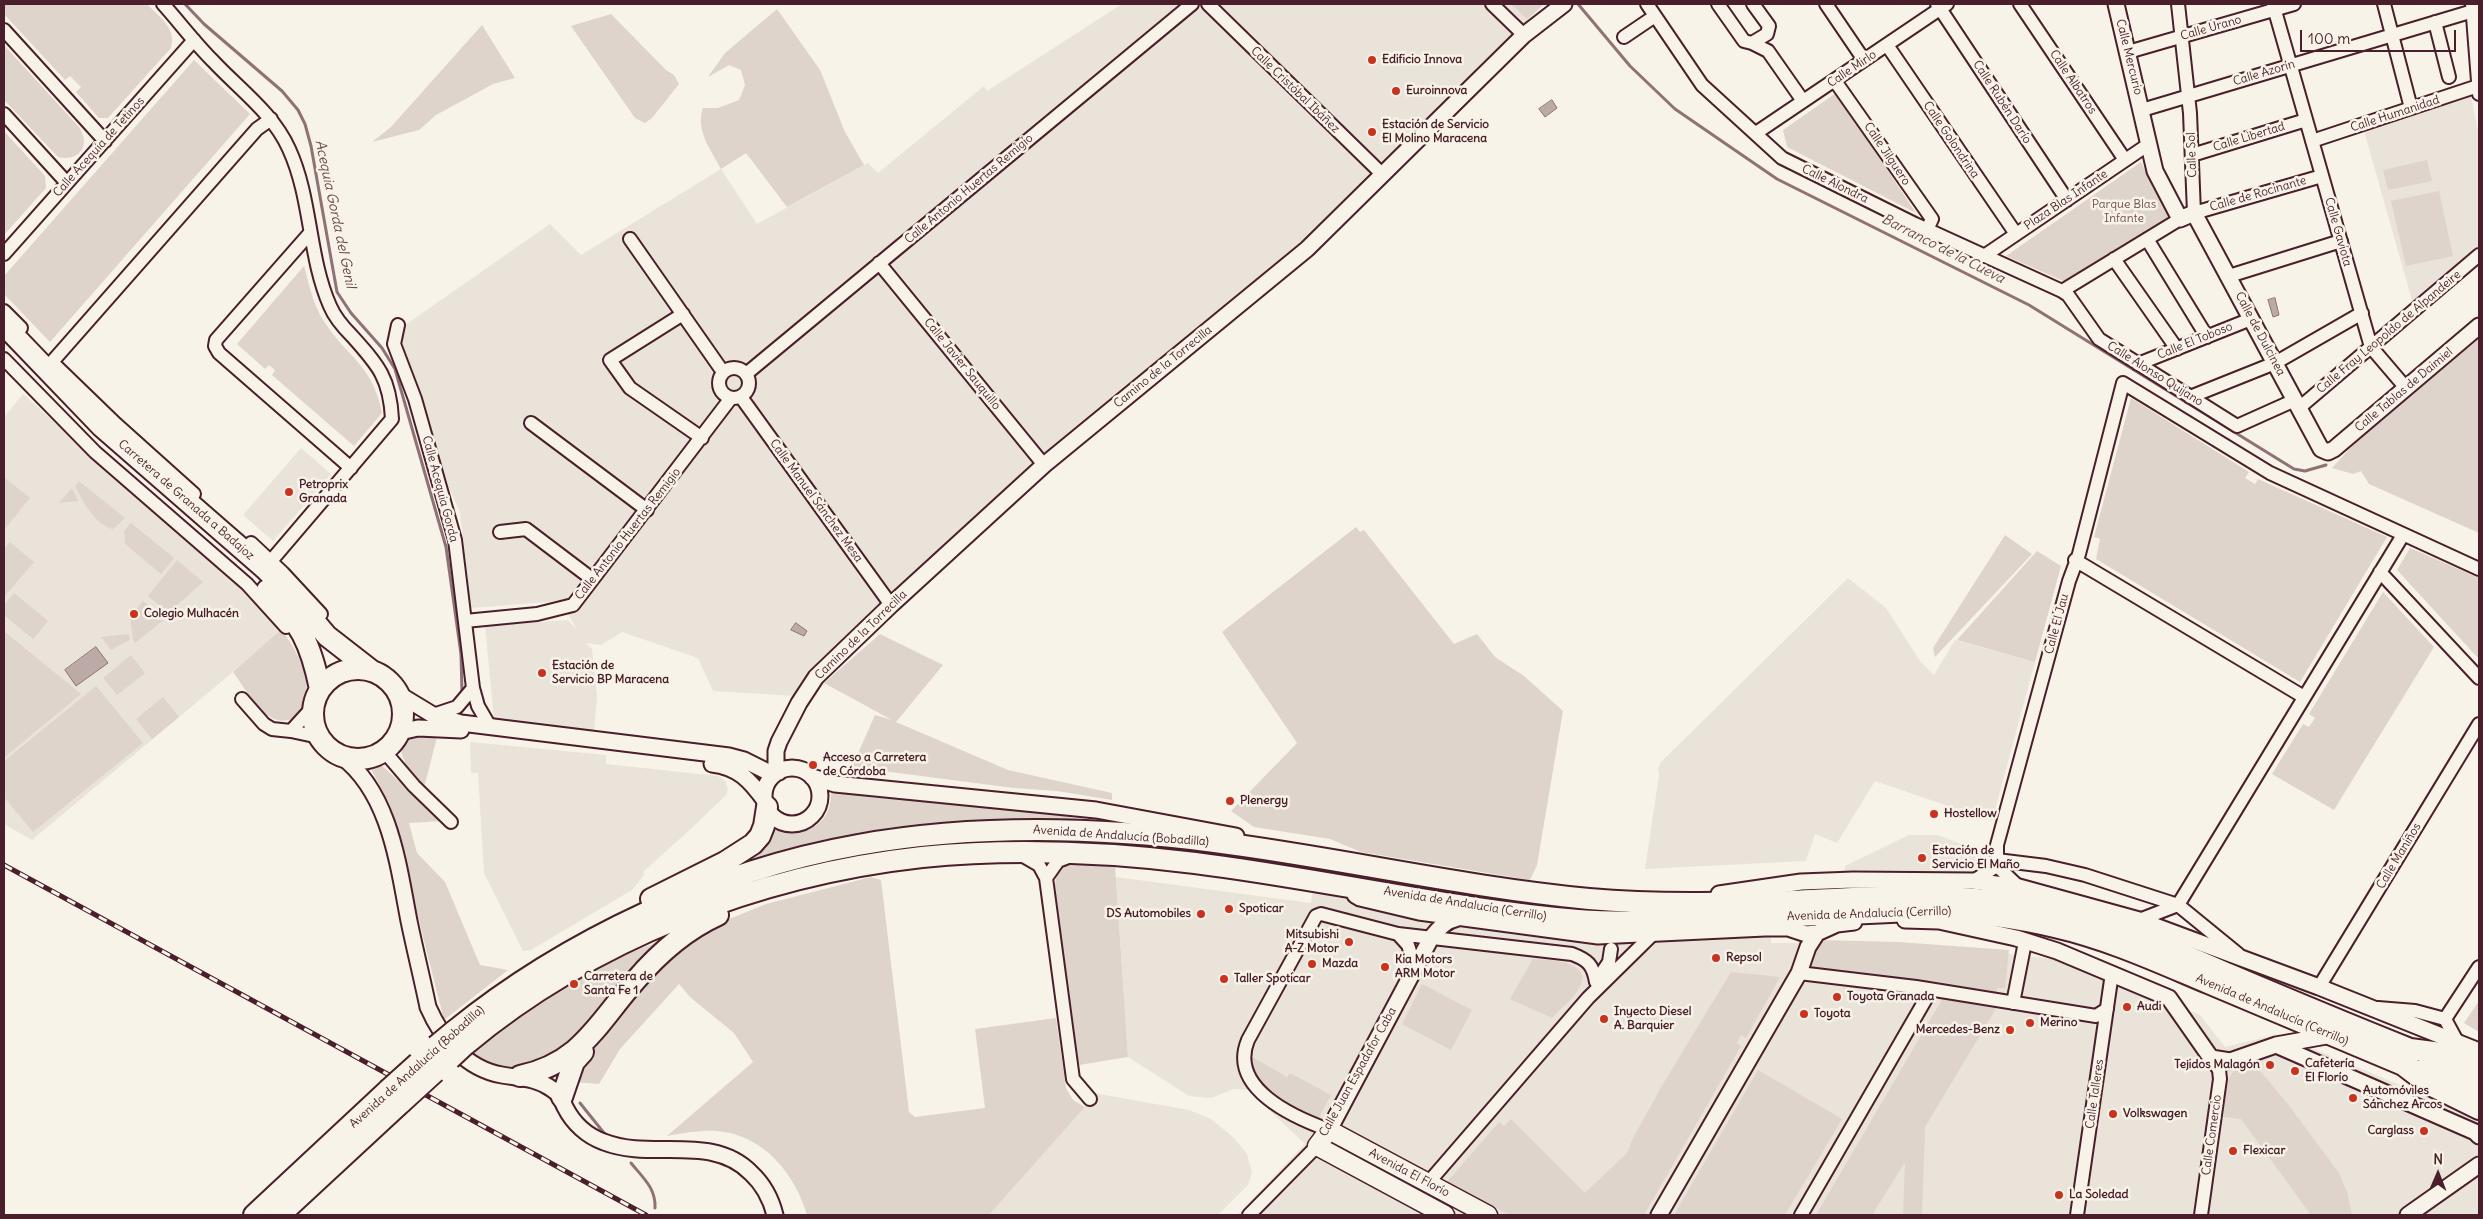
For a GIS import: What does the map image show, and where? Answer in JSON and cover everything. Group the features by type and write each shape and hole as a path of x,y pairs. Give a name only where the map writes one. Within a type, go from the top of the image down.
{"highway":[{"name":"Carretera de Granada a Badajoz","path":"4,325 102,427 265,569 299,603 327,636 372,671"},
{"name":"Carretera de Granada a Badajoz","path":"4,344 95,437 277,599 305,636 313,664 317,698"},
{"path":"345,670 372,671 390,682 400,695 404,711 400,732 384,751 367,759 341,756 330,750 319,737 314,726 317,698 327,681 345,670"},
{"path":"572,950 600,926 745,851 760,836 767,817 766,804"},
{"name":"Avenida de Andalucía (Bobadilla)","path":"254,1215 395,1097 460,1038 491,1001 572,950 655,909 750,873 855,846 975,831 1091,832 1208,841 1354,863"},
{"name":"Avenida de Andalucía (Bobadilla)","path":"460,1038 535,992 622,943 671,922 743,895 894,861 926,857 1018,852 1077,853 1196,863 1339,884"},
{"name":"Avenida de Andalucía (Cerrillo)","path":"1354,863 1534,892 1789,912 1825,919 1927,910 1968,912 2056,927 2101,940 2332,1035 2406,1058 2441,1053 2479,1066"},
{"name":"Avenida de Andalucía (Cerrillo)","path":"1339,884 1485,909 1583,920 1671,921 1789,912"},
{"path":"520,1076 550,1068 578,1050 634,982 674,942 705,922 746,903 770,888"},
{"name":"Avenida de Andalucía (Cerrillo)","path":"1825,919 1920,896 1993,901 2132,926 2406,1058 2428,1084 2479,1109"},
{"path":"562,1097 574,1062 584,1050 591,1036"},
{"name":"Avenida de Andalucía (Bobadilla)","path":"280,1215 395,1097"}],"main road":[{"name":"Avenida de Andalucía (Cerrillo)","path":"2406,1058 2479,1079"},
{"name":"Avenida de Andalucía (Cerrillo)","path":"2406,1058 2433,1075 2479,1094"},
{"name":"Calle Juan Espadafor Caba","path":"1316,1146 1329,1130"},
{"name":"Avenida El Florío","path":"1329,1130 1488,1215"},
{"name":"Avenida El Florío","path":"1316,1146 1445,1215"},
{"path":"1418,1201 1428,1183"}],"street":[{"path":"163,4 194,40 271,119 290,151 308,209 310,233 319,275 330,306 336,320 375,362 383,374 391,402 392,419 271,561"},
{"name":"Calle Antonio Huertas Remigio","path":"746,374 1192,4"},
{"name":"Calle Cristóbal Ibáñez","path":"1208,4 1383,175"},
{"path":"1492,4 1524,35"},
{"name":"Camino de la Torrecilla","path":"777,774 776,750 779,742 799,703 816,677 891,605 1044,465 1307,249 1524,35 1564,4"},
{"name":"Calle Alondra","path":"1647,4 1702,85 1782,158 1927,230 2062,290"},
{"path":"1718,4 1744,41 1768,51 1803,101"},
{"path":"1753,4 1769,26 1767,34 1768,51"},
{"path":"1826,4 1864,60"},
{"name":"Calle Albatros","path":"2020,4 2125,160"},
{"name":"Calle Mercurio","path":"2116,4 2155,171 2180,219"},
{"name":"Calle Sol","path":"2178,4 2180,37 2188,96 2194,213"},
{"name":"Calle Urano","path":"2128,52 2274,6 2294,4"},
{"path":"2384,4 2412,108"},
{"name":"Calle Mirlo","path":"1756,133 1835,81 1941,5"},
{"name":"Calle Rubén Darío","path":"1941,5 2067,200"},
{"name":"Calle Gaviota","path":"2274,6 2371,347 2406,388"},
{"path":"2473,8 2478,90"},
{"name":"Calle Azorín","path":"2142,110 2435,22 2473,8"},
{"path":"1624,37 1655,16"},
{"path":"2435,22 2449,77"},
{"path":"4,30 105,141"},
{"path":"1752,43 1767,34"},
{"name":"Calle Acequia de Tetinos","path":"4,254 194,40"},
{"name":"Calle Golondrina","path":"1887,45 2016,234"},
{"name":"Calle Jilguero","path":"1835,81 1932,219 1927,230"},
{"name":"Calle Humanidad","path":"2312,141 2412,108 2478,90"},
{"path":"4,114 67,183"},
{"path":"52,362 257,129 271,119"},
{"name":"Calle Libertad","path":"2192,154 2306,120"},
{"name":"Plaza Blas Infante","path":"1984,256 2149,144"},
{"name":"Calle de Rocinante","path":"2194,213 2322,176"},
{"path":"2062,290 2180,219 2194,213"},
{"name":"Calle de Dulcinea","path":"2194,213 2321,448 2328,452"},
{"path":"310,233 216,340 215,346 219,353 351,468"},
{"path":"630,239 723,372 719,387 724,395 736,398 748,388 746,374 736,368 723,372"},
{"path":"2147,239 2207,337"},
{"path":"2229,276 2341,241"},
{"name":"Calle Fray Leopoldo de Alpandeire","path":"2237,426 2297,404 2371,347 2479,255"},
{"path":"2114,259 2177,349"},
{"name":"Calle Javier Sauquillo","path":"880,263 1044,465"},
{"name":"Calle Alonso Quijano","path":"2062,290 2068,295 2099,339 2237,426"},
{"path":"4,311 52,362 116,424 271,561 309,599 327,622 344,650"},
{"path":"2190,396 2275,363 2362,313"},
{"path":"683,314 610,360 630,388 702,438"},
{"name":"Calle El Toboso","path":"2138,364 2251,319"},
{"name":"Calle Acequia Gorda","path":"398,325 394,344 414,399 455,540 473,688 478,706 489,725"},
{"name":"Calle Tablas de Daimiel","path":"2328,452 2334,450 2479,326"},
{"path":"4,359 95,452 246,584 282,620 313,664"},
{"name":"Calle El Jau","path":"1997,863 1997,845 2074,560 2079,554 2123,383 2270,473 2403,535"},
{"name":"Calle Antonio Huertas Remigio","path":"465,620 537,614 572,605 702,438 736,398"},
{"name":"Calle Manuel Sánchez Mesa","path":"736,398 891,605"},
{"path":"531,423 647,510"},
{"path":"500,532 526,529 592,579"},
{"path":"2132,926 2155,912 2178,905 2403,535 2479,569"},
{"path":"2074,560 2304,697"},
{"path":"2380,572 2479,678"},
{"path":"433,715 456,707 473,688"},
{"path":"400,695 433,715 461,723 729,756 744,760 777,774"},
{"path":"292,731 317,698"},
{"path":"242,699 264,724 272,729 319,737"},
{"name":"Calle Maniños","path":"2319,987 2479,724"},
{"path":"400,732 418,728 456,730 729,766 741,775 766,804 774,817 784,823 796,824 807,820 816,811 820,800 818,787 812,777"},
{"path":"779,742 782,753 797,769 812,777 835,784 1096,810 1330,852 1354,863"},
{"name":"Camino de la Torrecilla","path":"744,760 766,756 779,742"},
{"path":"384,751 414,786 451,822"},
{"path":"341,756 362,774 382,813 392,841 428,1007 436,1025 452,1047 473,1065 488,1072 520,1076 546,1085 562,1097 564,1106 572,1118 584,1130 602,1142 636,1149 715,1152 733,1158 758,1180 768,1193 775,1215"},
{"path":"766,804 767,784 777,774 797,769"},
{"path":"1018,852 1039,865 1046,878 1073,1079 1090,1099"},
{"path":"1046,878 1058,861 1077,853"},
{"path":"1997,863 2019,888"},
{"path":"1973,882 1997,863 2046,866 2178,905 2242,957"},
{"path":"1659,1215 1801,966 1825,919 1825,888 1819,881"},
{"name":"Avenida de Andalucía (Cerrillo)","path":"1339,884 1360,898 1419,912 1512,926 1598,936 1655,932 1789,912 1819,881 1973,882 2019,888 2086,904 2132,926 2242,957 2479,1051"},
{"path":"2152,896 2155,912"},
{"path":"1485,909 1512,926"},
{"path":"1419,912 1427,923 1431,938"},
{"path":"1789,912 1801,966"},
{"path":"1870,921 1890,912"},
{"path":"1329,1130 1299,1119 1255,1088 1244,1070 1244,1050 1316,916 1321,914 1398,934 1572,954 1585,959 1594,968 1596,982"},
{"name":"Calle Juan Espadafor Caba","path":"1329,1130 1431,938 1440,926 1449,920 1458,918"},
{"name":"Avenida de Andalucía (Cerrillo)","path":"1825,919 1837,924 1870,921 1939,921 2016,938 2056,951 2169,998 2211,1058"},
{"path":"1428,1183 1588,998 1655,932"},
{"path":"1398,934 1408,944 1415,967"},
{"path":"1598,936 1611,949 1621,953 1633,952"},
{"path":"2013,1003 2025,942"},
{"path":"1588,998 1609,962 1611,949"},
{"path":"1801,966 1930,990 2096,1016 2107,1009"},
{"path":"2448,1022 2479,967"},
{"name":"Calle Talleres","path":"2077,1215 2112,973"},
{"path":"2448,1022 2479,982"},
{"path":"1801,1215 1930,990"},
{"path":"2371,1007 2415,1011 2448,1022 2458,1042"},
{"path":"2211,1058 2230,1061 2276,1045 2332,1035"},
{"path":"2276,1045 2475,1132 2479,1136"},
{"name":"Calle Comercio","path":"2201,1215 2220,1080 2219,1070 2211,1058"},
{"name":"Calle Juan Espadafor Caba","path":"1249,1215 1316,1146"},
{"path":"2408,1215 2477,1167"}],"shaded area":[{"path":"1122,4 1544,4 1387,160 1304,247 1158,361 1097,413 796,696 713,691 698,658 622,632 601,645 586,643 592,649 597,696 594,733 494,719 485,626 568,620 577,630 561,601 471,608 460,512 411,403 398,330 550,224 581,255 721,169 757,224 868,163 878,173 984,86 987,91"},
{"path":"2471,95 2479,136 2479,248 2413,304 2364,131"},
{"path":"1552,100 1557,108 1545,117 1539,109"},
{"path":"2275,298 2279,315 2273,317 2268,300"},
{"name":"Colegio Mulhacén","path":"23,394 249,596 279,631 233,672 32,840 4,824 4,758 80,694 4,631 4,417"},
{"name":"Petroprix Granada","path":"301,448 331,474 273,541 243,515"},
{"path":"1848,578 1886,608 1920,661 1934,675 1955,640 2035,662 1992,821 1875,781 1837,843 1815,834 1806,861 1645,869 1659,775 1658,769 1661,762"},
{"path":"796,623 807,631 804,636 791,630"},
{"path":"96,647 108,663 76,686 65,670"},
{"path":"470,742 606,755 606,764 718,776 725,781 728,789 726,795 643,872 645,874 632,890 531,950 523,951 484,873 478,773 471,773"},
{"name":"Estación de Servicio El Maño","path":"1909,835 1938,835 1984,853 1980,863 1964,876 1844,876 1845,866"},
{"path":"1116,877 1311,903 1313,890 1334,893 1363,904 1514,935 1667,942 1668,936 1763,931 1771,938 1771,943 1825,943 2009,954 2064,960 2200,1015 2225,1047 2278,1034 2479,1118 2479,1215 1237,1215 1305,1144 1248,1090 1234,1089 1211,1098 1189,1096 1128,1057"},
{"path":"1094,1093 1189,1110 1211,1119 1233,1137 1247,1154 1252,1173 1248,1185 1218,1215 989,1215 1085,1107"}],"green space":[{"path":"4,4 147,4 166,23 171,35 171,48 108,118 99,118 76,92 81,87 70,76 65,80 4,14"},
{"path":"1511,4 1544,4 1527,19"},
{"path":"777,9 820,70 845,132 864,165 787,207 746,153 721,169 705,140 701,124 703,108 718,108 739,100 745,85 741,70 729,65 708,77 725,53"},
{"path":"611,14 666,70 674,75 679,84 652,118 645,123 635,118 571,26"},
{"path":"482,25 515,78 493,84 436,115 419,130 372,142 391,127"},
{"path":"4,45 79,127 84,140 81,151 77,154 66,158 58,157 4,100"},
{"path":"194,60 250,114 50,342 4,294 4,276"},
{"path":"1836,93 1916,213 1787,147 1783,130"},
{"path":"4,131 45,176 46,188 4,235"},
{"path":"2427,160 2432,181 2388,190 2383,170"},
{"name":"Parque Blas Infante","path":"2141,162 2170,220 2068,283 2006,256"},
{"path":"2439,191 2453,256 2406,266 2391,201"},
{"path":"304,266 314,301 323,320 358,362 378,396 382,413 354,446 272,375 275,370 269,365 265,369 237,344"},
{"path":"2479,332 2479,533 2369,484 2361,471 2353,474 2332,468 2364,433"},
{"path":"2131,398 2249,472 2245,478 2255,484 2258,479 2387,537 2300,682 2096,559 2100,539 2094,537"},
{"path":"4,477 30,498 4,530"},
{"path":"79,481 125,518 113,529 101,523 90,512 78,492 75,486"},
{"path":"72,488 78,501 59,503"},
{"path":"131,523 174,558 161,574 125,544 124,531"},
{"path":"1356,527 1360,532 1364,530 1454,644 1477,634 1495,657 1524,676 1563,711 1537,865 1530,880 1361,852 1330,839 1254,827 1231,811 1297,743 1222,632"},
{"path":"2005,535 2032,554 1935,657 1933,648"},
{"path":"10,542 34,562 4,597 4,549"},
{"path":"2410,548 2479,578 2479,659 2397,570"},
{"path":"2037,551 2061,566 2035,662 1957,640"},
{"path":"177,560 203,582 168,613 148,596"},
{"path":"2383,592 2434,647 2334,810 2272,774 2303,724 2309,727 2315,718 2309,714"},
{"path":"14,593 48,621 33,639 4,615 4,605"},
{"path":"251,594 275,621 289,641 301,662 305,674 307,684 304,703 300,711 287,721 278,720 262,711 233,672 279,631 249,596"},
{"path":"143,601 165,619 135,643 130,617"},
{"path":"4,631 81,694 4,758"},
{"path":"129,634 130,640 111,650 101,637"},
{"path":"880,634 943,665 896,722 1008,770 1112,793 1112,800 1057,791 1014,788 852,767 875,715 892,720 824,683"},
{"path":"131,655 145,673 117,695 103,678"},
{"path":"96,686 143,743 33,832 4,797 4,761"},
{"path":"163,697 179,717 152,739 136,719"},
{"path":"438,733 424,788 409,769 400,747 408,736"},
{"path":"380,764 443,821 409,823 417,853 445,882 480,965 508,970 444,1020 390,805 370,767"},
{"path":"831,790 1046,812 1087,821 948,824 879,831 810,843 722,869 761,846 775,830 797,831 815,826 827,812"},
{"path":"1067,863 1115,865 1128,1057 1079,1065 1054,891 1057,870"},
{"path":"871,877 881,880 909,1112 915,1117 985,1108 975,1029 1056,1018 1066,1088 1073,1100 1085,1107 989,1215 807,1215 802,1200 786,1171 775,1159 749,1140 734,1134 717,1131 698,1131 667,1136 753,1062 734,1033 690,997 679,984 620,1049 599,1084 573,1082 588,1053 646,984 691,942 720,923 766,904"},
{"path":"666,939 571,1043 524,1069 504,1069 487,1063 472,1054 517,1018 564,987 613,961"},
{"path":"1819,940 1898,942 2009,950 2005,988 1997,988 1996,994 1811,968 1814,948"},
{"path":"1533,959 1558,961 1575,967 1581,972 1582,979 1579,989 1552,1018 1510,999"},
{"path":"1731,972 1780,977 1746,1038 1741,1035 1737,1043 1741,1046 1644,1215 1509,1215 1447,1182 1499,1122 1504,1126 1511,1119 1585,1193 1627,1153 1633,1138 1663,1084"},
{"path":"1422,984 1472,1010 1451,1050 1402,1024"},
{"path":"1943,998 1997,1007 1925,1127 1922,1215 1903,1215 1905,1162 1872,1215 1816,1215"},
{"path":"2479,1001 2479,1032 2464,1023"},
{"path":"1249,1055 1287,1077 1290,1073 1331,1095 1318,1119 1302,1113 1259,1082 1254,1075"},
{"path":"2251,1060 2287,1103 2339,1173 2347,1192 2352,1215 2311,1215 2241,1119 2223,1117 2226,1090 2230,1076 2242,1064"},
{"path":"1758,1070 1842,1119 1785,1215 1674,1215"}],"waterway":[{"name":"Acequia Gorda del Genil","path":"185,4 204,24 282,91 298,110 305,124 311,146 337,292 351,313 382,348 395,369 446,547 461,654 462,693"},
{"name":"Barranco de la Cueva","path":"1578,4 1630,66 1675,109 1777,179 2029,305 2294,469 2305,471 2326,465"},
{"name":"Acequia Gorda del Genil","path":"580,1103 604,1133"},
{"name":"Acequia Gorda del Genil","path":"631,1163 651,1189 655,1208"}],"railway":[{"path":"4,865 646,1215"}],"place":[{"name":"Edificio Innova","path":"1372,60"},
{"name":"Euroinnova","path":"1396,91"},
{"name":"Estación de Servicio El Molino Maracena","path":"1372,132"},
{"name":"Petroprix Granada","path":"289,492"},
{"name":"Colegio Mulhacén","path":"134,614"},
{"name":"Estación de Servicio BP Maracena","path":"542,673"},
{"name":"Acceso a Carretera de Córdoba","path":"813,765"},
{"name":"Plenergy","path":"1230,801"},
{"name":"Hostellow","path":"1934,814"},
{"name":"Estación de Servicio El Maño","path":"1922,858"},
{"name":"Spoticar","path":"1229,909"},
{"name":"DS Automobiles","path":"1201,914"},
{"name":"Mitsubishi A-Z Motor","path":"1349,942"},
{"name":"Repsol","path":"1716,958"},
{"name":"Mazda","path":"1312,964"},
{"name":"Kia Motors ARM Motor","path":"1385,967"},
{"name":"Taller Spoticar","path":"1224,979"},
{"name":"Carretera de Santa Fe 1","path":"574,984"},
{"name":"Toyota Granada","path":"1837,997"},
{"name":"Audi","path":"2127,1007"},
{"name":"Toyota","path":"1804,1014"},
{"name":"Inyecto Diesel A. Barquier","path":"1604,1019"},
{"name":"Merino","path":"2030,1023"},
{"name":"Mercedes-Benz","path":"2010,1030"},
{"name":"Tejidos Malagón","path":"2270,1065"},
{"name":"Cafetería El Florío","path":"2295,1071"},
{"name":"Automóviles Sánchez Arcos","path":"2353,1098"},
{"name":"Volkswagen","path":"2113,1114"},
{"name":"Carglass","path":"2424,1131"},
{"name":"Flexicar","path":"2233,1151"},
{"name":"La Soledad","path":"2059,1195"}]}
